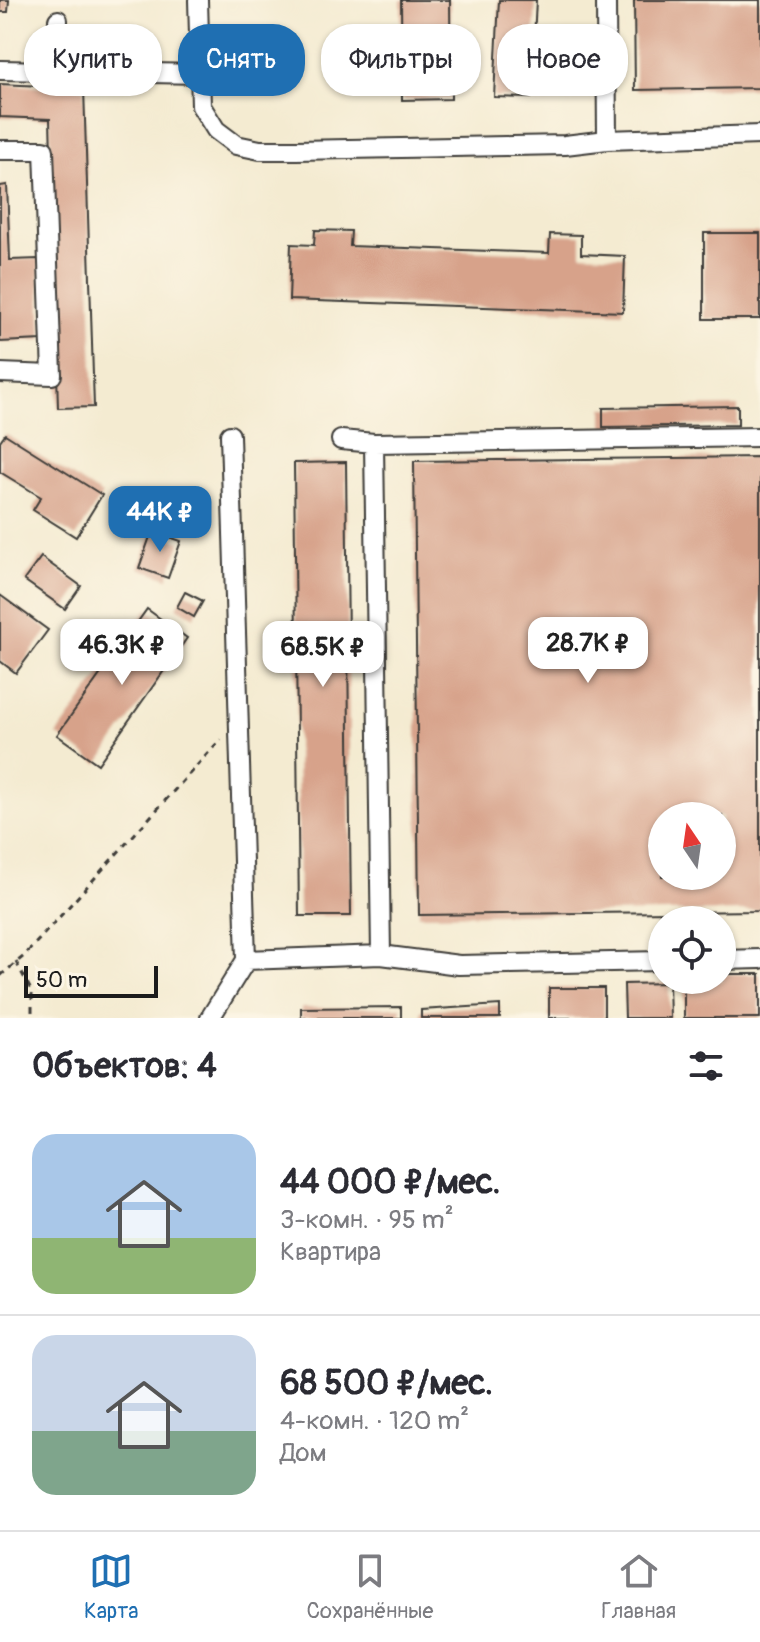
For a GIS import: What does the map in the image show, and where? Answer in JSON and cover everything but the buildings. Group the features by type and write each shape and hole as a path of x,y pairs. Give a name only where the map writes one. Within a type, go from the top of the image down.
{"street":[{"path":"198,0 199,24"},
{"path":"606,0 607,140"},
{"path":"58,20 58,24"},
{"path":"0,70 24,70"},
{"path":"201,96 201,106 216,130 236,145 260,150 565,145 607,140 760,135"},
{"path":"0,150 44,150 52,375 0,373"},
{"path":"210,1018 246,960 230,435"},
{"path":"341,440 374,443 760,437"},
{"path":"374,443 381,955"},
{"path":"246,960 381,955 459,965 648,961"},
{"path":"736,960 760,959"}],"path":[{"path":"0,976 239,719"},
{"path":"16,962 32,992 32,1018"}]}
